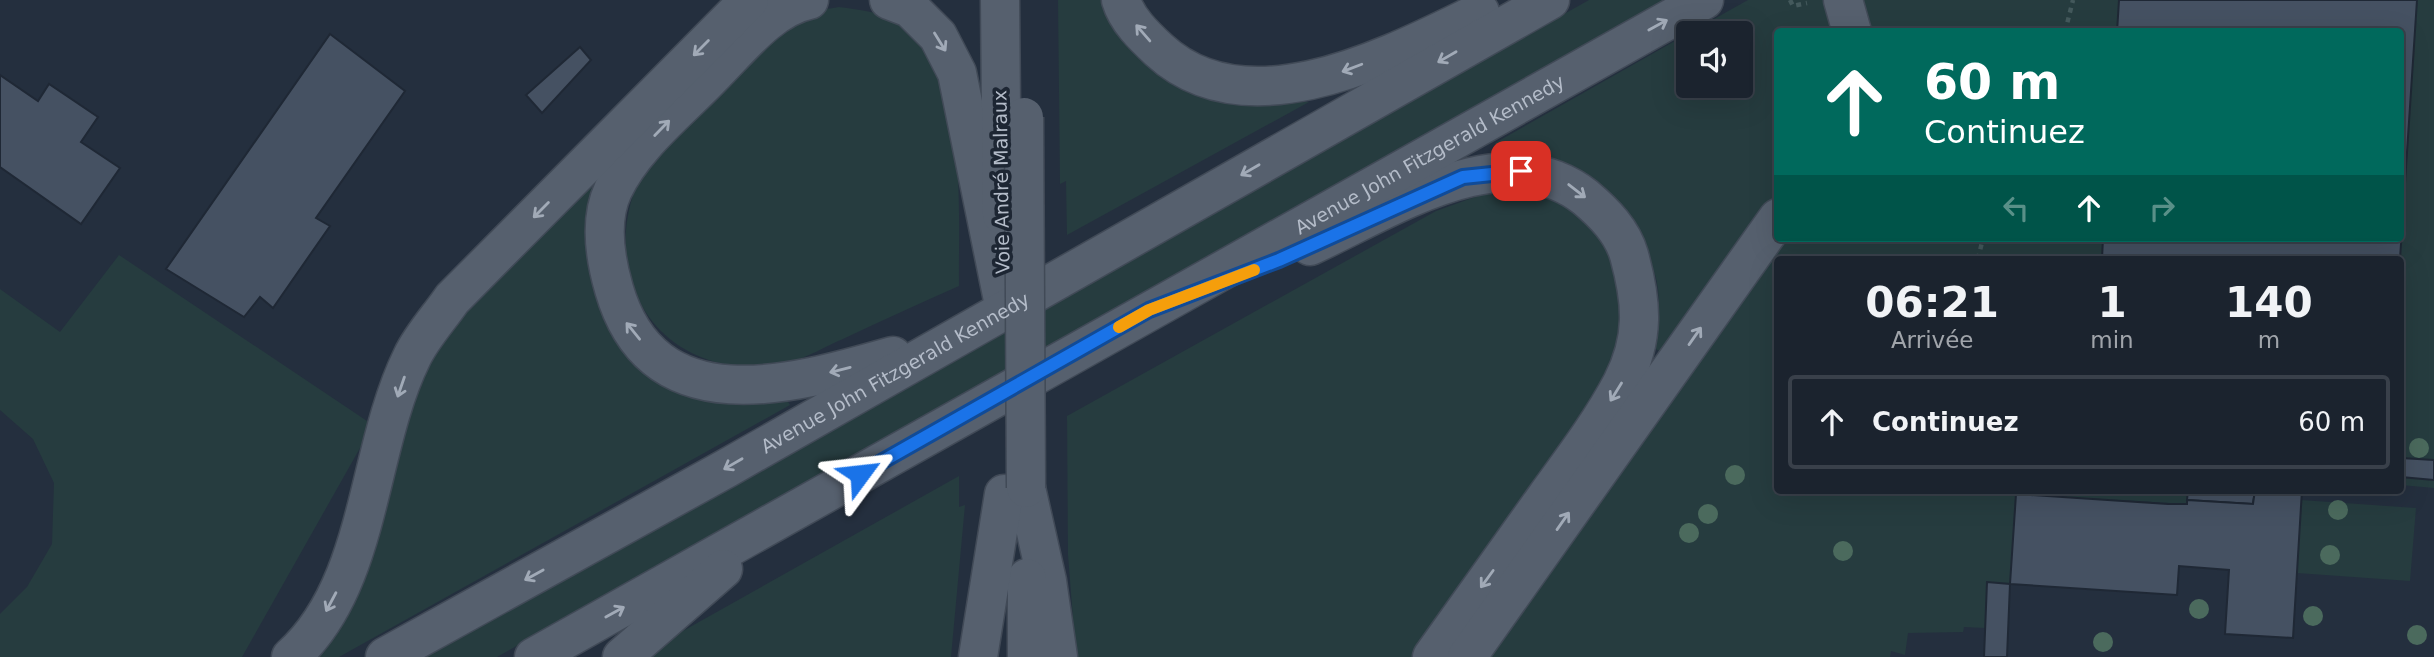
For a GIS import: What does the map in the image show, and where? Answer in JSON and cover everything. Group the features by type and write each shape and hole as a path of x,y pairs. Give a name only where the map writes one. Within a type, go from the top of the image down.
{"main road":[{"path":"291,657 312,638 349,569 382,443 412,356 452,299 749,0"},
{"path":"809,0 798,2 760,28 628,163 612,192 604,228 608,269 622,318 654,358 693,379 743,387 797,381 953,338"},
{"path":"889,0 910,8 938,36 957,73 1003,300"},
{"name":"Voie André Malraux","path":"1000,0 1012,118 1015,491 1002,657"},
{"name":"Voie André Malraux","path":"1024,0 1012,118 1003,300 1027,657"},
{"path":"1121,0 1124,11 1148,40 1172,62 1220,82 1268,86 1322,79 1440,31 1504,0"},
{"name":"Avenue John Fitzgerald Kennedy","path":"386,657 1550,0"},
{"name":"Avenue John Fitzgerald Kennedy","path":"534,657 1704,0"},
{"path":"1843,0 1851,28"},
{"path":"1149,310 1279,260 1463,177 1507,170 1536,172 1567,183 1602,211 1625,241 1640,293 1639,337 1622,382 1575,456 1432,657"},
{"path":"1467,657 1774,224"},
{"path":"978,657 1015,491"},
{"path":"1015,491 1047,581 1058,657"},
{"path":"622,657 770,526"}],"path":[{"path":"1790,0 1793,6 1818,0"},
{"path":"2066,28 2073,0"}],"green space":[{"path":"1058,0 1105,0 1256,102 1309,102 1067,235 1066,181 1060,184"},
{"path":"1589,0 1671,0 497,657 415,657"},
{"path":"1748,0 1828,0 1837,28 1774,28 1774,197 1663,353 1654,348 1659,304 1654,270 1645,250 1619,211 1585,178 1549,157 1516,151 1496,151 1495,143 1676,40 1676,98 1753,98 1753,21 1710,21"},
{"path":"1858,0 2119,0 2117,28 1867,28"},
{"path":"2417,0 2434,0 2434,488 2404,485 2404,256 2400,256 2401,242 2404,242 2404,198"},
{"path":"839,7 879,14 901,23 932,65 944,93 952,124 959,190 959,286 796,360 749,366 713,361 681,347 656,326 638,298 627,265 626,229 635,189 644,172 684,124 764,45 803,15"},
{"path":"618,147 593,274 604,321 630,358 668,387 716,399 752,404 785,397 790,405 339,657 303,657 434,344"},
{"path":"1534,190 1567,203 1596,227 1614,257 1625,322 1599,397 1413,657 1076,657 1068,555 1067,416 1436,211 1489,192"},
{"path":"1775,242 2103,242 2102,256 1774,256 1774,494 2016,494 2010,584 1987,583 1985,628 1964,627 1963,632 1908,633 1905,655 1891,651 1890,657 1481,657"},
{"path":"119,255 373,425 242,657 0,657 0,614 27,587 52,544 54,483 33,439 0,410 0,289 60,332"},
{"path":"959,476 959,507 965,505 951,657 646,657 674,636"},
{"path":"2016,494 2188,494 2187,504"},
{"path":"2301,500 2416,508 2410,581 2297,573"}],"building":[{"path":"2119,0 2417,0 2404,198 2404,28 2117,28"},
{"path":"330,34 405,91 316,218 330,226 273,308 260,297 244,317 166,269"},
{"path":"580,47 591,60 542,113 526,95"},
{"path":"0,75 38,101 49,84 98,117 81,142 120,168 81,224 0,167"},
{"path":"2103,242 2401,242 2400,256 2102,256"},
{"path":"2404,458 2434,460 2434,480 2404,477"},
{"path":"2016,494 2168,504 2187,504 2187,500 2253,504 2254,494 2302,494 2293,638 2225,634 2229,570 2179,566 2177,595 2010,584"},
{"path":"2188,494 2254,494 2253,504 2187,500"},
{"path":"1987,582 2010,584 2007,657 1984,657"}],"slow traffic":[{"path":"1119,327 1149,310 1254,270"}],"route":[{"path":"860,474 1149,310 1279,260 1463,177 1507,170 1521,171"}]}
